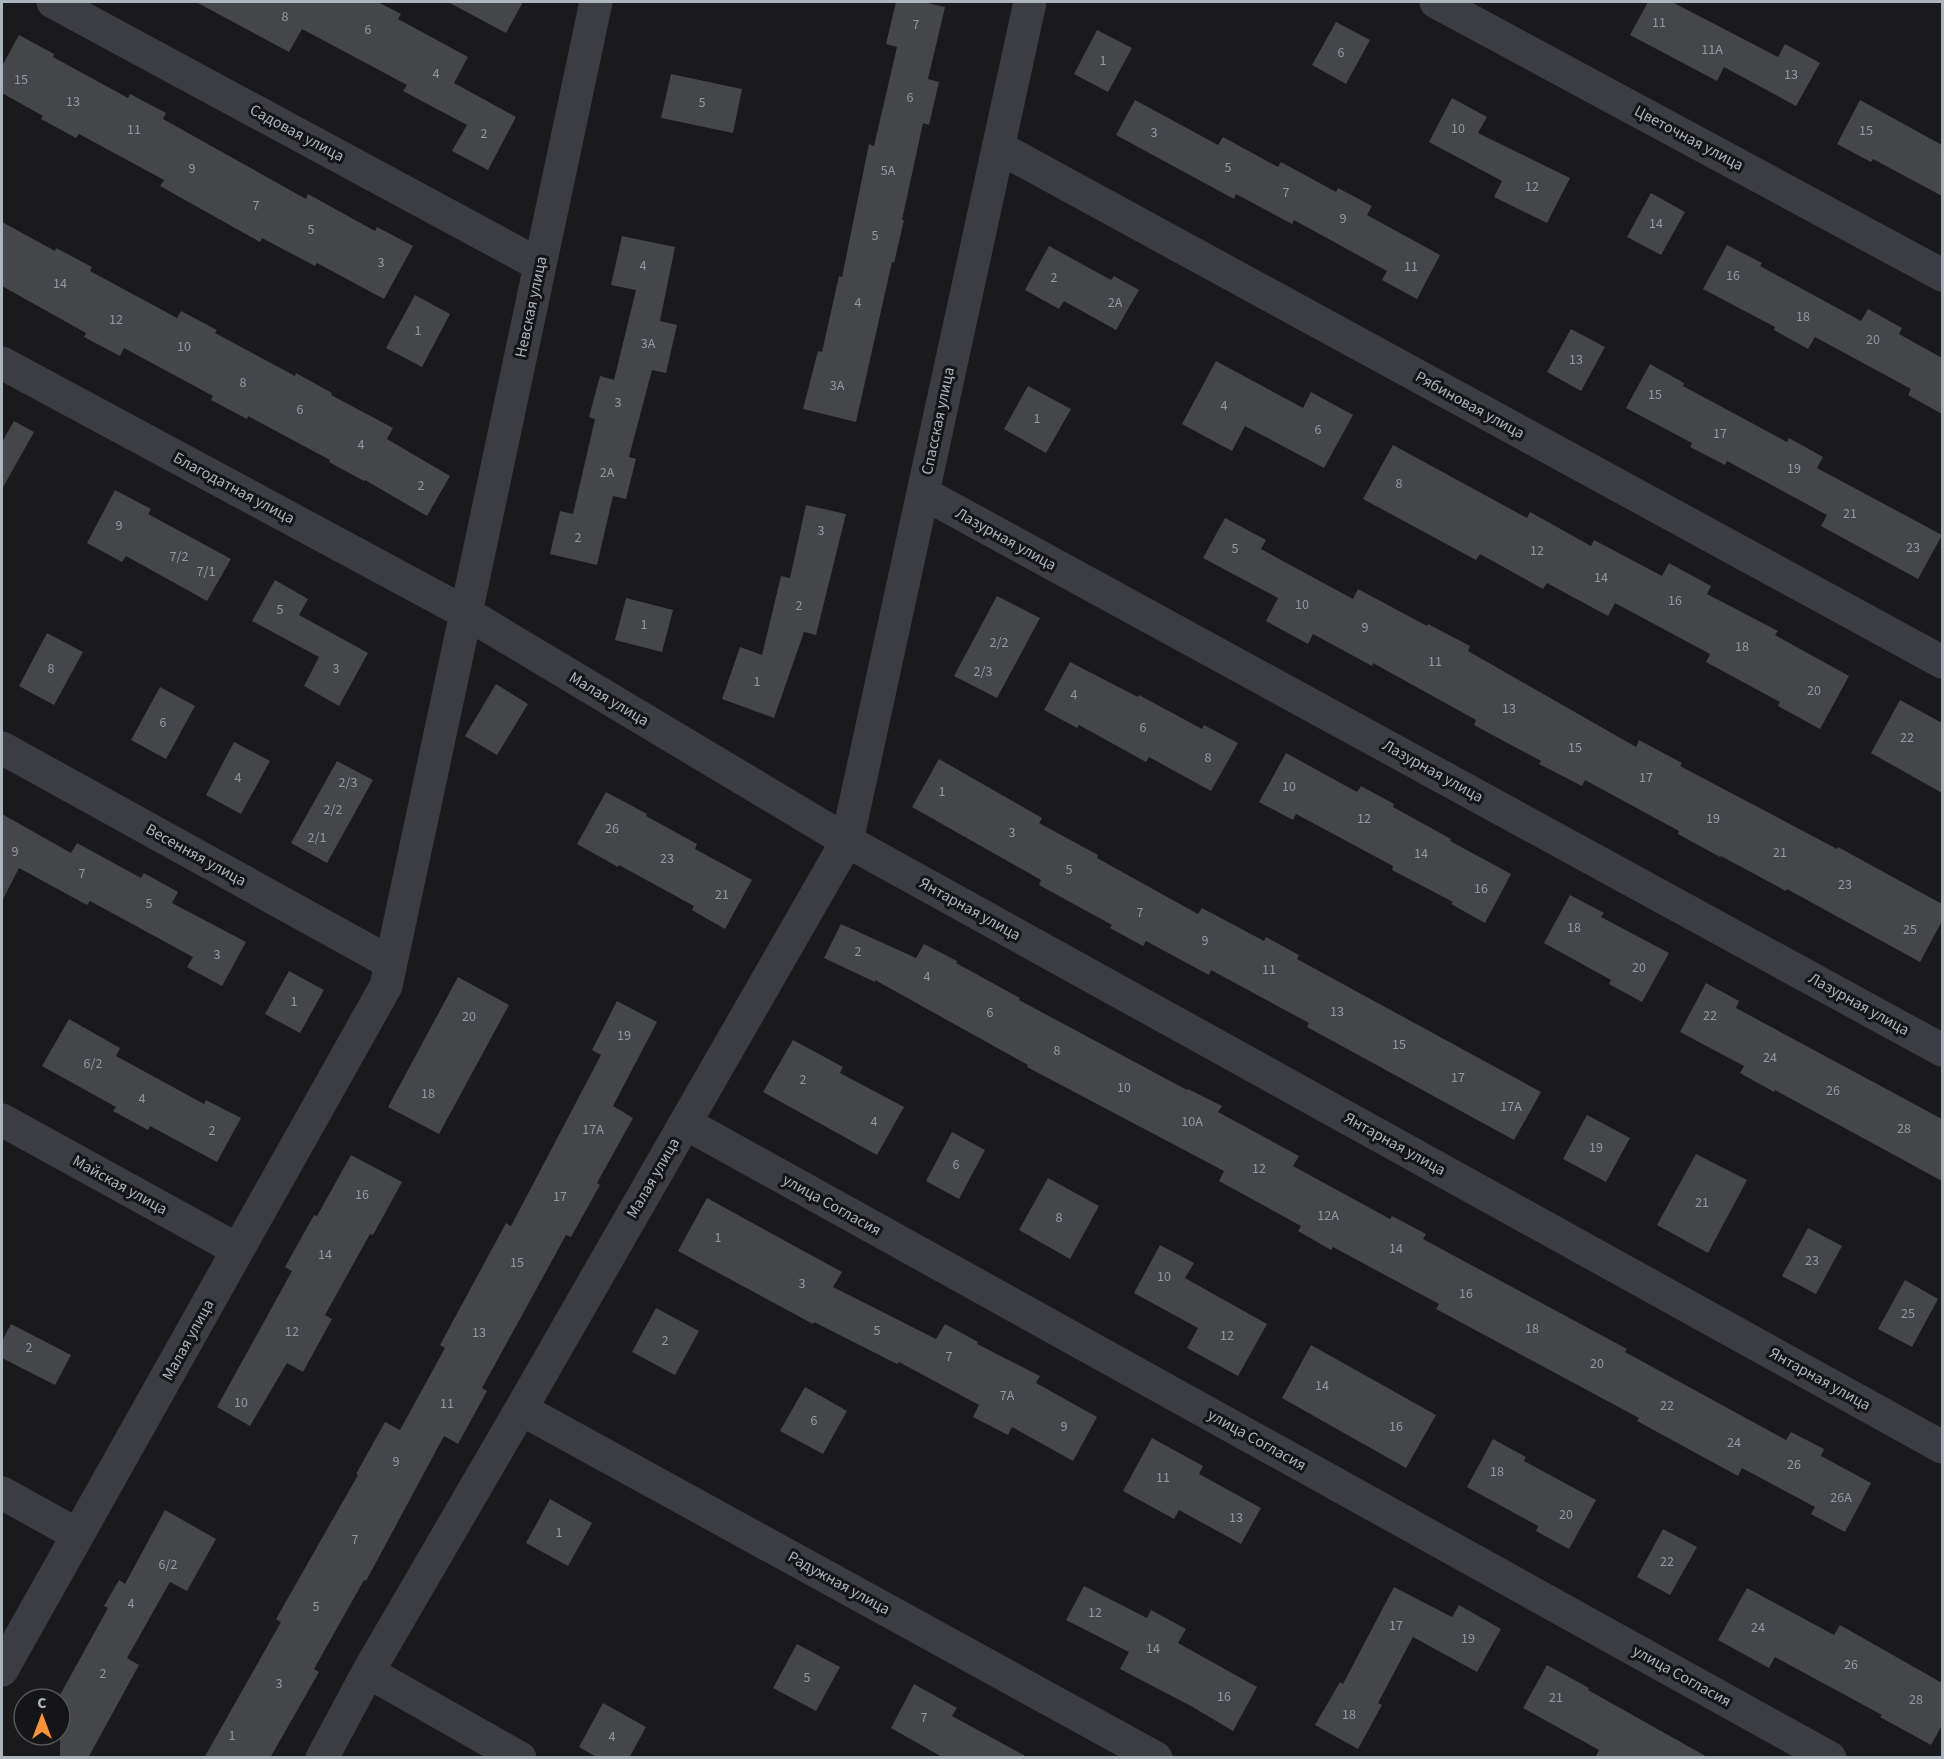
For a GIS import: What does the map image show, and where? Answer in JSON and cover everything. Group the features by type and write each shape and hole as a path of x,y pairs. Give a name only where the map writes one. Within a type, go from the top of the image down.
{"street":[{"name":"Садовая улица","path":"53,2 540,265"},
{"name":"Невская улица","path":"466,613 596,2"},
{"name":"Спасская улица","path":"847,841 1030,2"},
{"name":"Цветочная улица","path":"1436,2 1942,274"},
{"name":"Рябиновая улица","path":"998,147 1942,662"},
{"name":"Благодатная улица","path":"2,363 466,613"},
{"name":"Лазурная улица","path":"923,493 1942,1050"},
{"name":"Малая улица","path":"2,1670 386,986 466,613 847,841 368,1672 322,1758"},
{"name":"Весенняя улица","path":"2,748 391,963"},
{"name":"Янтарная улица","path":"847,841 1942,1447"},
{"name":"Майская улица","path":"2,1120 238,1250"},
{"name":"улица Согласия","path":"685,1123 1830,1758"},
{"name":"Радужная улица","path":"521,1408 1156,1758"},
{"path":"2,1493 78,1535"},
{"path":"368,1672 520,1758"}],"building":[{"path":"196,2 378,2 401,14 398,19 468,57 454,83 516,117 488,170 452,151 467,125 403,91 407,85 302,29 289,52"},
{"path":"448,2 523,2 506,33"},
{"path":"896,2 924,2 945,7 928,79 939,82 929,125 923,123 902,220 904,220 894,263 892,262 856,422 803,409 818,351 822,352 839,276 842,277 869,144 874,146 897,47 886,44"},
{"path":"1648,2 1672,2 1778,57 1785,44 1820,63 1796,106 1724,67 1717,81 1630,35"},
{"path":"1336,22 1370,40 1346,84 1312,65"},
{"path":"1097,30 1132,48 1108,92 1074,74"},
{"path":"19,35 54,54 53,57 128,98 130,94 166,113 163,119 306,199 308,194 375,231 377,227 413,246 384,299 317,263 315,266 262,238 260,242 160,186 164,180 79,134 76,138 41,119 43,116 2,93 2,66"},
{"path":"671,74 742,89 733,133 661,118"},
{"path":"1452,98 1487,117 1478,133 1570,178 1547,223 1494,197 1502,181 1429,142"},
{"path":"1135,100 1218,145 1223,137 1278,167 1281,162 1336,192 1338,188 1372,206 1367,215 1440,255 1417,299 1382,280 1387,271 1294,220 1292,224 1236,194 1234,199 1116,135"},
{"path":"1860,100 1942,145 1942,196 1873,159 1871,162 1837,144"},
{"path":"1651,193 1685,212 1661,255 1627,237"},
{"path":"2,222 55,251 56,248 92,267 90,271 177,318 181,311 217,330 215,333 295,376 296,373 332,393 331,395 393,428 387,439 450,476 427,516 329,462 330,460 248,416 247,419 211,400 213,396 124,348 120,356 84,337 86,333 2,286"},
{"path":"622,236 675,247 660,321 677,325 666,373 652,370 629,457 636,459 626,499 613,496 597,565 550,554 560,511 573,514 595,419 589,417 600,376 614,380 636,290 611,285"},
{"path":"1727,245 1762,263 1760,266 1861,321 1868,309 1902,328 1899,334 1942,358 1942,414 1908,395 1911,389 1815,337 1808,349 1774,330 1775,327 1703,289"},
{"path":"1049,246 1111,280 1114,276 1139,290 1116,330 1064,301 1059,309 1025,290"},
{"path":"415,295 450,314 422,367 386,348"},
{"path":"1571,329 1605,347 1581,391 1547,372"},
{"path":"1216,361 1303,408 1311,392 1353,415 1324,468 1245,426 1232,451 1182,424"},
{"path":"1650,364 1684,383 1683,386 1787,442 1789,438 1823,457 1817,468 1942,535 1918,579 1821,526 1827,515 1727,461 1725,465 1690,447 1692,443 1626,408"},
{"path":"1028,386 1071,409 1046,453 1004,429"},
{"path":"14,421 34,432 2,489 2,442"},
{"path":"1393,445 1527,518 1530,512 1591,546 1594,540 1662,576 1669,563 1711,586 1707,594 1778,631 1775,635 1849,676 1820,729 1778,706 1780,702 1706,662 1710,654 1615,603 1608,616 1547,583 1543,589 1480,554 1476,560 1363,499"},
{"path":"115,490 151,509 148,514 231,559 207,601 126,556 122,562 87,543"},
{"path":"806,505 846,514 816,635 804,632 774,718 722,699 740,647 762,655 781,576 790,578"},
{"path":"1225,518 1266,540 1261,549 1353,599 1358,589 1427,626 1428,624 1470,646 1468,651 1636,747 1639,740 1682,763 1680,766 1837,849 1838,847 1942,904 1942,921 1920,962 1787,889 1786,891 1720,857 1678,834 1679,831 1585,780 1582,786 1539,764 1541,761 1474,725 1476,720 1373,663 1372,666 1313,634 1308,644 1266,621 1278,598 1203,558"},
{"path":"275,580 308,599 299,615 368,653 339,706 304,686 319,657 252,621"},
{"path":"997,596 1040,618 997,698 954,676"},
{"path":"626,598 673,610 662,652 615,640"},
{"path":"47,633 83,652 54,705 19,686"},
{"path":"1070,662 1138,697 1139,695 1202,729 1204,725 1238,743 1211,791 1149,757 1146,762 1079,725 1077,728 1044,710"},
{"path":"496,684 528,704 497,755 465,736"},
{"path":"160,687 195,706 166,759 131,740"},
{"path":"1900,700 1942,723 1942,793 1871,753"},
{"path":"234,742 270,761 241,814 206,795"},
{"path":"1286,753 1357,792 1361,786 1394,804 1393,807 1451,839 1450,841 1511,874 1485,923 1451,904 1453,902 1392,870 1393,866 1296,814 1293,820 1259,802"},
{"path":"939,759 1042,818 1039,823 1098,855 1097,858 1198,914 1202,908 1264,941 1266,937 1299,955 1297,959 1541,1092 1514,1140 1307,1027 1309,1023 1211,970 1209,975 1146,941 1143,946 1110,928 1112,925 1039,885 1041,880 912,807"},
{"path":"337,761 373,780 327,863 291,843"},
{"path":"606,792 697,844 695,849 752,880 725,929 692,910 694,906 577,844"},
{"path":"2,814 71,853 77,843 141,878 144,873 178,892 172,903 246,942 222,986 187,967 193,957 90,901 87,905 19,868 2,901"},
{"path":"1570,895 1604,913 1601,917 1669,953 1642,1002 1609,984 1611,980 1544,943"},
{"path":"841,924 916,958 924,944 957,961 956,963 1020,998 1019,1000 1187,1090 1222,1106 1218,1112 1299,1156 1293,1166 1390,1219 1392,1216 1426,1234 1423,1239 1627,1349 1625,1352 1786,1440 1791,1432 1824,1449 1821,1456 1871,1483 1845,1532 1811,1514 1815,1507 1742,1468 1738,1476 1637,1421 1639,1418 1436,1309 1439,1304 1333,1247 1331,1250 1298,1231 1301,1226 1219,1181 1224,1171 1027,1067 1028,1065 875,980 875,982 824,958"},
{"path":"289,971 324,990 300,1033 265,1014"},
{"path":"458,977 509,1005 439,1134 388,1107"},
{"path":"1706,983 1739,1001 1736,1008 1942,1119 1942,1181 1740,1073 1744,1066 1680,1032"},
{"path":"617,1001 657,1022 613,1106 633,1118 597,1183 600,1185 571,1237 566,1235 482,1388 487,1391 458,1444 444,1436 366,1581 364,1580 314,1669 319,1672 270,1758 204,1758 281,1622 276,1619 358,1475 356,1474 385,1422 400,1430 445,1348 440,1345 506,1223 511,1226 601,1055 592,1050"},
{"path":"69,1019 120,1048 116,1056 204,1104 206,1100 241,1118 217,1162 150,1126 148,1130 113,1111 116,1107 42,1066"},
{"path":"793,1040 843,1067 840,1073 904,1107 877,1155 763,1092"},
{"path":"1587,1115 1630,1138 1606,1182 1563,1159"},
{"path":"952,1132 985,1150 959,1199 926,1181"},
{"path":"1696,1154 1747,1180 1708,1253 1657,1225"},
{"path":"351,1155 402,1182 325,1315 332,1319 303,1372 287,1363 250,1426 217,1407 292,1271 285,1267"},
{"path":"1048,1178 1099,1206 1070,1259 1019,1230"},
{"path":"707,1198 842,1272 833,1287 936,1339 945,1324 978,1342 977,1344 1040,1376 1036,1383 1097,1417 1073,1461 1012,1427 1008,1435 973,1417 979,1405 899,1362 897,1364 814,1322 813,1324 678,1251"},
{"path":"1808,1228 1842,1246 1816,1294 1782,1276"},
{"path":"1160,1245 1194,1263 1185,1278 1267,1324 1238,1376 1187,1348 1198,1328 1134,1293"},
{"path":"1905,1280 1938,1299 1912,1347 1878,1329"},
{"path":"656,1308 699,1331 675,1375 632,1352"},
{"path":"11,1324 71,1355 55,1385 2,1358 2,1341"},
{"path":"1311,1345 1436,1415 1406,1468 1282,1398"},
{"path":"805,1387 847,1411 823,1454 780,1431"},
{"path":"1152,1438 1203,1466 1199,1474 1261,1508 1241,1544 1179,1510 1174,1519 1123,1491"},
{"path":"1493,1439 1526,1457 1524,1461 1596,1500 1569,1549 1536,1531 1538,1526 1467,1487"},
{"path":"550,1499 592,1523 568,1566 526,1543"},
{"path":"165,1510 216,1539 187,1591 170,1582 127,1658 139,1665 88,1758 60,1758 60,1747 72,1747 72,1687 64,1687 108,1608 104,1606 119,1580 125,1584"},
{"path":"1663,1529 1697,1547 1670,1595 1637,1577"},
{"path":"1084,1586 1147,1618 1151,1610 1186,1629 1178,1643 1257,1687 1233,1731 1120,1669 1129,1652 1066,1620"},
{"path":"1394,1587 1452,1617 1459,1605 1501,1629 1477,1672 1413,1637 1378,1703 1382,1705 1358,1749 1315,1725 1340,1682 1343,1684"},
{"path":"1747,1588 1834,1635 1840,1625 1942,1683 1942,1725 1931,1745 1880,1717 1882,1715 1775,1657 1769,1668 1718,1640"},
{"path":"797,1644 840,1667 816,1711 773,1688"},
{"path":"1547,1665 1709,1758 1595,1758 1599,1750 1523,1708"},
{"path":"914,1684 957,1708 952,1716 1029,1758 944,1758 891,1728"},
{"path":"603,1703 646,1727 629,1758 598,1758 579,1747"}]}
